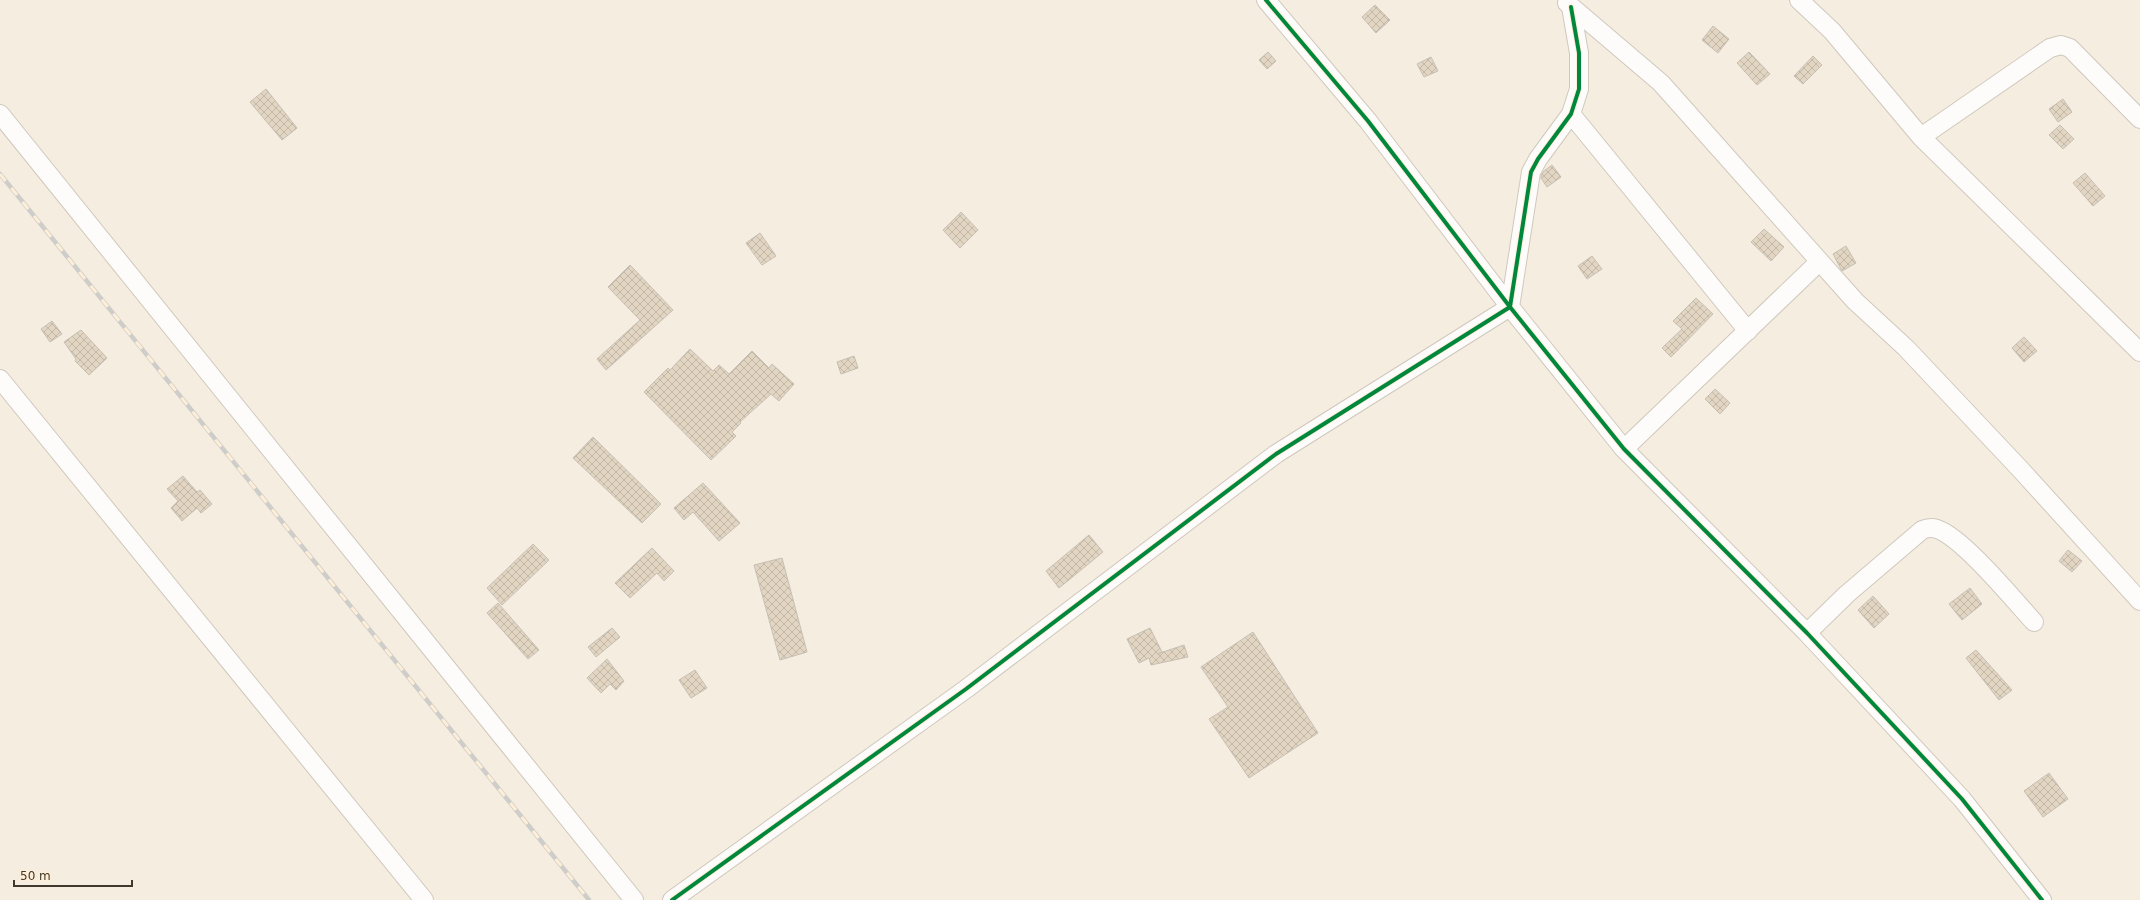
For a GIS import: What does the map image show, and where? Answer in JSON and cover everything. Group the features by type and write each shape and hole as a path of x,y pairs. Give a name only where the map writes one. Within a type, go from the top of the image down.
{"street":[{"path":"1266,0 1368,121 1510,307 1624,449 1807,633 1962,799 2042,900"},
{"path":"1799,0 1832,31 1921,136 2140,352"},
{"path":"672,900 966,689 1276,454 1510,307 1531,172 1538,159 1571,114 1579,89 1579,60 1567,4"},
{"path":"1567,4 1661,83 1855,301 1906,348 2021,470 2140,601"},
{"path":"1921,136 2050,48 2060,45 2070,48 2140,119"},
{"path":"0,114 634,900"},
{"path":"1571,114 1748,331"},
{"path":"1624,449 1819,262"},
{"path":"0,378 424,900"},
{"path":"1807,633 1847,594 1922,530 1930,527 1944,532 1976,560 2034,622"}],"building":[{"path":"1375,5 1390,20 1376,33 1362,17"},
{"path":"1713,26 1729,39 1718,53 1702,40"},
{"path":"1268,52 1276,61 1267,69 1259,60"},
{"path":"1749,52 1770,74 1757,85 1737,63"},
{"path":"1813,56 1822,65 1803,84 1794,76"},
{"path":"1431,57 1438,71 1424,77 1417,64"},
{"path":"266,89 297,128 282,140 250,102"},
{"path":"2063,99 2072,112 2058,122 2049,109"},
{"path":"2060,125 2074,139 2063,149 2049,135"},
{"path":"1552,165 1561,177 1547,187 1541,178 1541,175"},
{"path":"2085,173 2105,196 2093,206 2073,183"},
{"path":"961,212 978,230 960,248 943,230"},
{"path":"1764,229 1784,247 1771,261 1751,242"},
{"path":"760,233 776,256 762,265 746,243"},
{"path":"1846,246 1856,263 1842,271 1833,254"},
{"path":"1592,256 1602,269 1587,279 1578,266"},
{"path":"630,265 673,310 606,370 597,359 640,320 608,287"},
{"path":"1696,298 1713,314 1671,357 1662,348 1682,329 1673,321"},
{"path":"52,321 62,334 50,342 41,329"},
{"path":"81,330 107,358 89,375 75,361 76,359 64,342"},
{"path":"2024,337 2037,351 2024,362 2012,348"},
{"path":"690,349 713,371 719,365 729,374 752,351 769,368 772,364 794,384 779,401 771,394 740,422 741,423 732,432 736,436 711,460 644,392 668,368 670,370"},
{"path":"854,356 858,368 841,374 837,362"},
{"path":"1715,389 1730,403 1720,414 1705,399"},
{"path":"593,437 661,504 642,523 573,458"},
{"path":"183,476 197,492 200,490 212,504 201,513 197,508 182,521 171,508 178,501 167,489"},
{"path":"703,483 740,523 719,541 693,512 684,520 674,508"},
{"path":"1089,535 1103,552 1059,588 1046,571"},
{"path":"533,544 549,560 502,605 487,588"},
{"path":"652,548 674,571 664,581 657,573 630,598 615,583"},
{"path":"2068,550 2082,561 2072,572 2059,561"},
{"path":"782,558 807,652 780,660 754,565"},
{"path":"1970,588 1982,604 1962,620 1949,604"},
{"path":"1873,596 1889,614 1874,628 1858,610"},
{"path":"498,603 539,650 528,659 487,613"},
{"path":"612,628 620,637 596,657 588,647"},
{"path":"1150,628 1162,652 1157,654 1184,645 1188,657 1151,665 1149,658 1139,663 1127,639"},
{"path":"1253,632 1318,733 1249,778 1209,719 1228,707 1201,667"},
{"path":"1976,650 2012,690 1999,700 1966,658"},
{"path":"607,659 624,681 616,690 610,684 601,693 587,678"},
{"path":"695,670 707,688 691,698 679,680"},
{"path":"2049,773 2068,799 2043,817 2024,791"}],"railway":[{"path":"0,174 589,900"}],"cycle path":[{"path":"1266,0 1368,121 1510,307 1624,449 1807,633 1962,799 2042,900"},
{"path":"672,900 966,689 1276,454 1510,307 1531,172 1538,159 1571,114 1579,89 1579,53 1571,7"}]}
